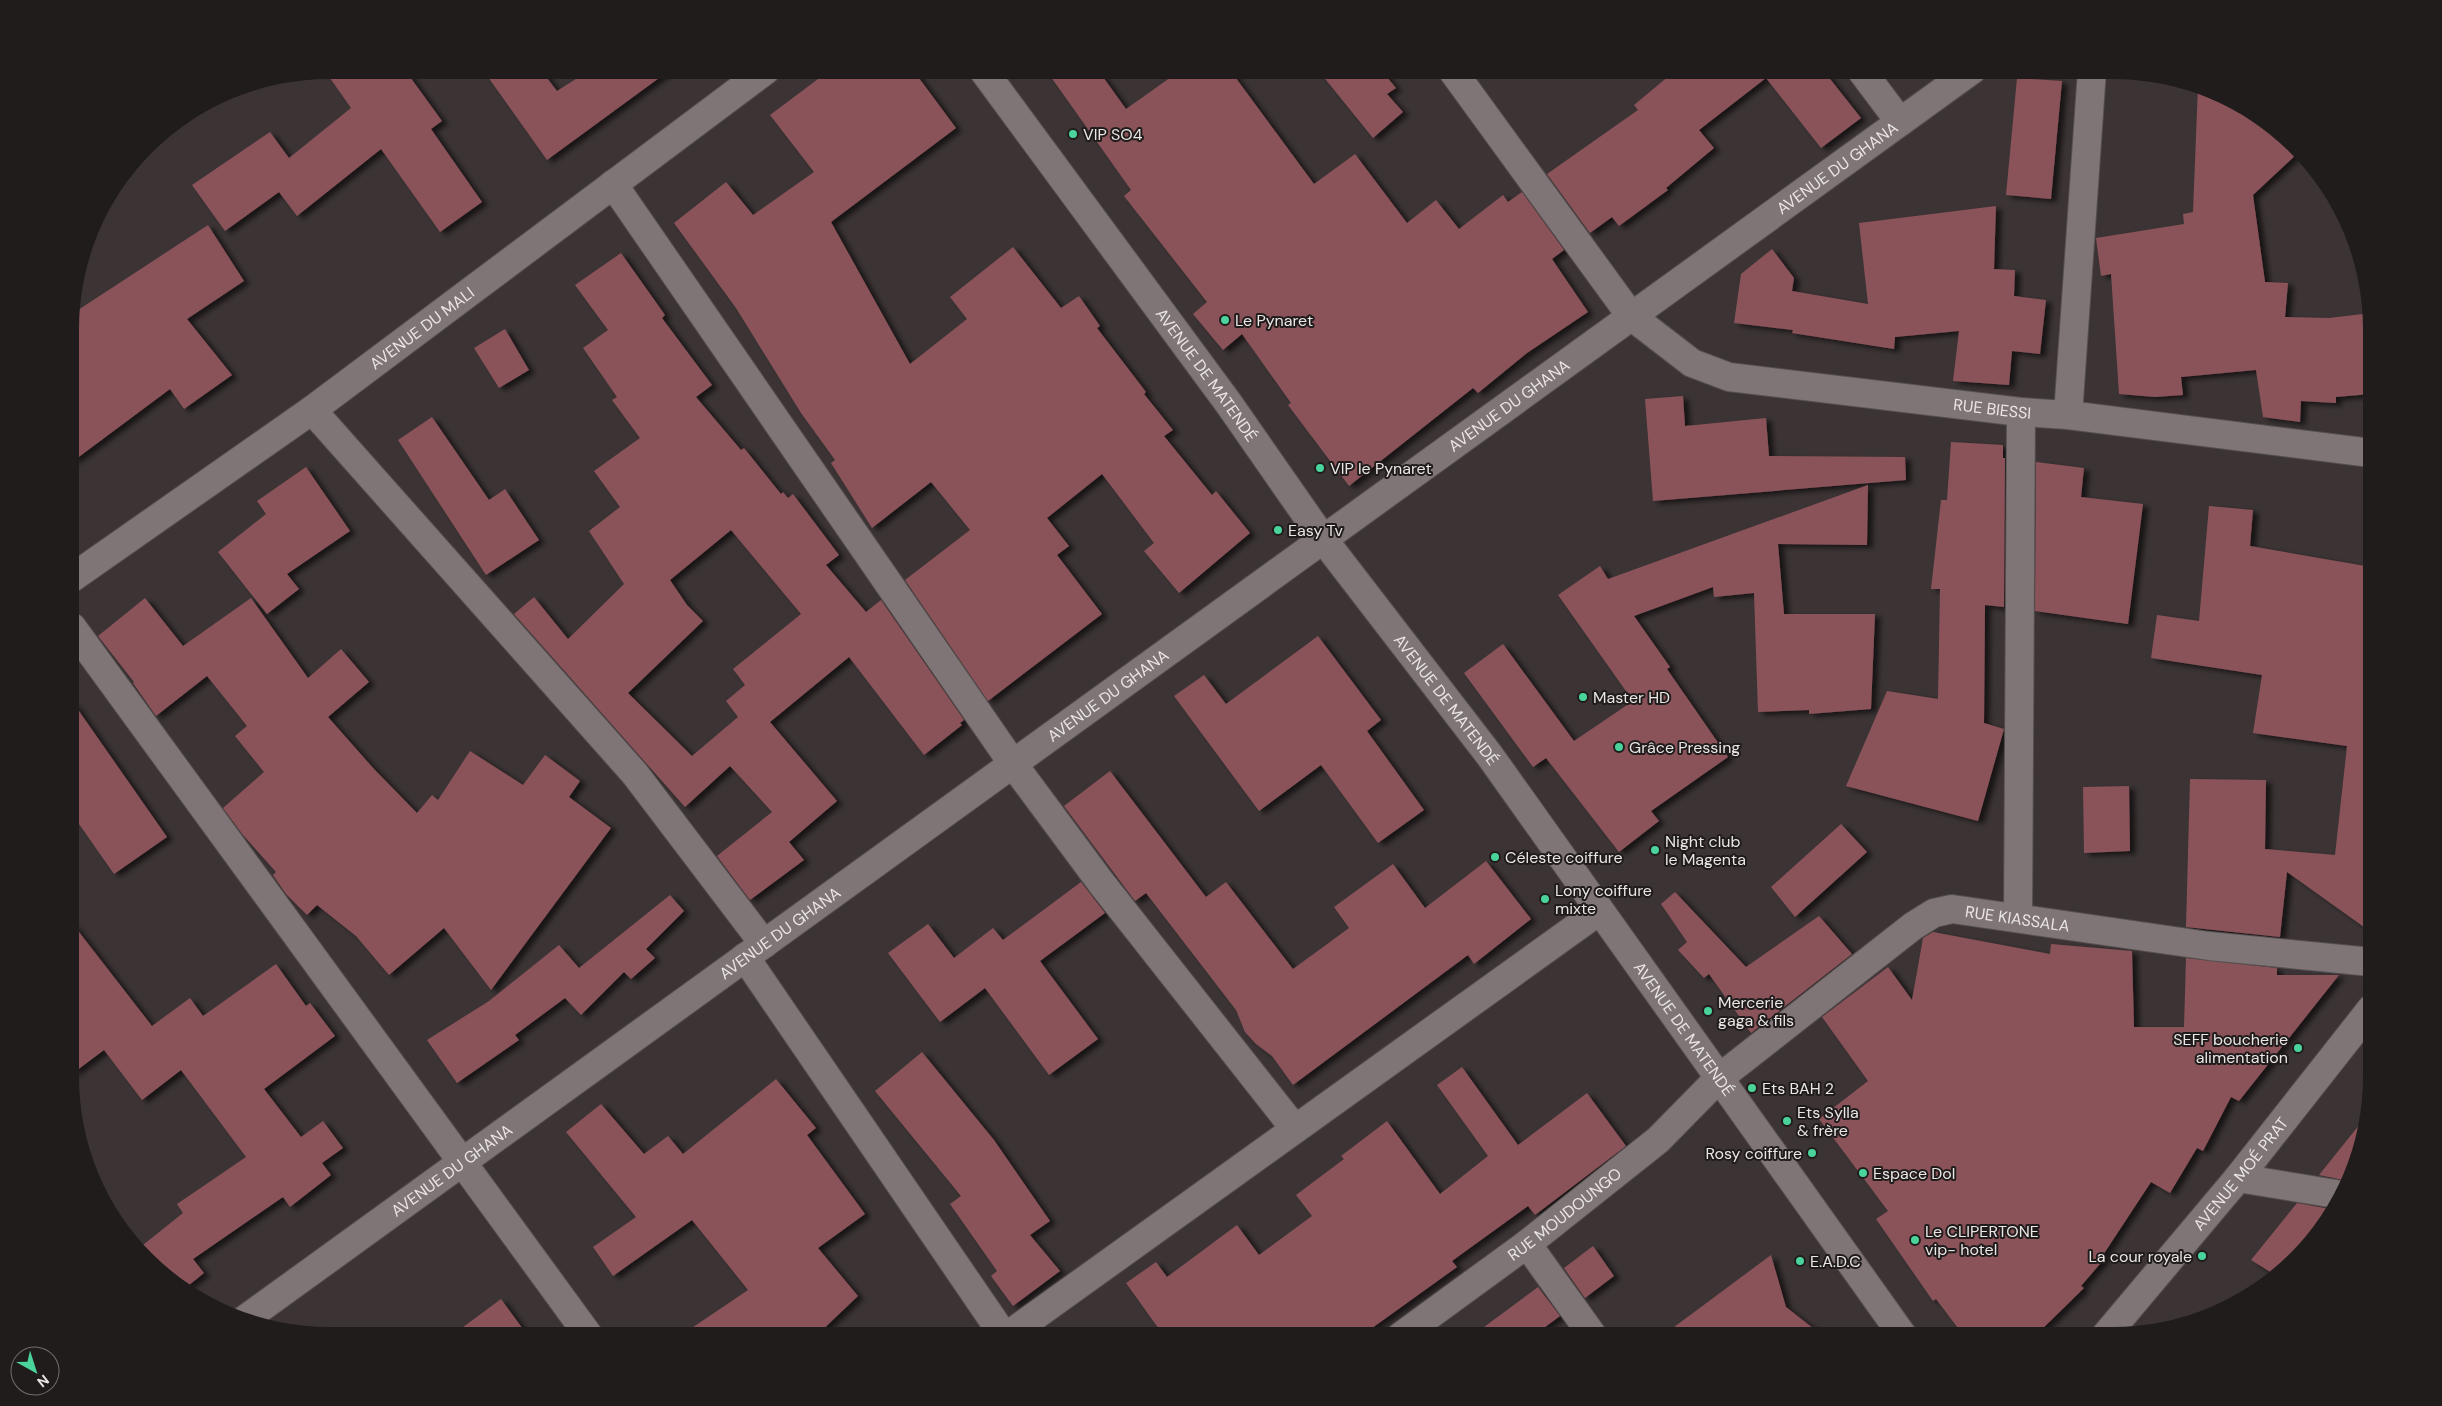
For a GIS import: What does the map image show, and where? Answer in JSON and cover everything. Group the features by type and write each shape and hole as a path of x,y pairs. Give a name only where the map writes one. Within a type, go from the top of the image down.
{"street":[{"name":"AVENUE DU MALI","path":"79,573 312,410 754,79"},
{"name":"AVENUE DE MATENDÉ","path":"990,79 1223,396 1323,539 1490,756 1599,912 1897,1327"},
{"name":"RUE BIESSI","path":"1459,79 1631,316 1692,363 1729,376 2021,412 2068,415 2363,453"},
{"path":"1869,79 1900,122"},
{"name":"AVENUE DU GHANA","path":"251,1315 1960,79"},
{"path":"2068,415 2091,79"},
{"path":"613,184 1012,764 1108,891 1295,1129"},
{"path":"312,410 635,774 754,950 999,1327"},
{"path":"2018,918 2021,412"},
{"path":"79,637 582,1327"},
{"name":"RUE KIASSALA","path":"1718,1079 1913,926 1934,913 1952,909 2210,946 2363,961"},
{"path":"1018,1327 1599,912"},
{"name":"AVENUE MOÉ PRAT","path":"2114,1327 2238,1178 2363,1020"},
{"name":"RUE MOUDOUNGO","path":"1413,1327 1527,1244 1658,1140 1718,1079"},
{"path":"2238,1178 2334,1194"},
{"path":"1527,1244 1587,1327"}],"building":[{"path":"331,79 412,79 442,121 431,129 482,202 440,232 381,149 297,216 279,192 225,231 192,185 270,132 289,158 351,108"},
{"path":"489,79 548,79 557,91 576,79 658,79 547,160"},
{"path":"818,79 920,79 956,128 831,222 910,364 967,319 950,297 1013,247 1061,308 1079,296 1100,326 1097,328 1146,392 1144,394 1173,430 1164,436 1212,495 1216,491 1250,533 1179,593 1144,551 1154,543 1102,474 1047,518 1069,546 1057,555 1102,614 988,701 905,580 970,530 931,482 872,528 831,463 835,460 801,413 736,308 674,223 726,182 753,215 814,172 770,115"},
{"path":"1052,79 1104,79 1126,109 1168,79 1237,79 1314,184 1355,154 1407,223 1436,200 1459,229 1503,195 1508,202 1522,192 1564,250 1552,259 1588,312 1527,353 1478,393 1473,388 1349,486 1288,405 1291,403 1242,334 1223,350 1193,314 1207,302 1124,196 1131,190"},
{"path":"1325,79 1388,79 1396,88 1387,94 1403,112 1373,138"},
{"path":"1665,79 1765,79 1699,130 1714,148 1666,188 1668,190 1619,226 1612,217 1590,233 1547,174 1638,110 1634,105"},
{"path":"1767,79 1830,79 1861,118 1821,148"},
{"path":"2017,79 2062,81 2051,199 2006,195"},
{"path":"2198,93 2238,112 2266,130 2294,156 2253,195 2265,282 2288,283 2285,317 2329,318 2363,314 2363,395 2336,397 2336,403 2301,401 2300,422 2263,417 2256,370 2181,377 2183,395 2155,397 2119,394 2111,274 2101,276 2096,238 2184,224 2183,214 2193,212"},
{"path":"1996,206 1994,269 2015,270 2014,296 2046,300 2040,354 2012,351 2009,385 1953,381 1959,331 1895,337 1894,349 1792,333 1793,330 1734,323 1741,274 1772,249 1794,278 1792,291 1868,304 1859,223"},
{"path":"208,225 244,281 187,319 232,375 184,409 170,389 79,457 79,309"},
{"path":"621,253 665,315 662,318 712,385 696,397 741,450 744,448 781,494 783,492 788,498 793,494 839,555 826,565 866,612 881,600 964,720 960,723 962,725 924,755 849,657 770,722 837,801 789,842 804,860 750,900 717,856 772,812 730,766 685,807 514,614 534,597 568,639 624,584 589,531 620,507 594,471 640,438 612,400 617,397 583,348 608,330 575,285","holes":["731,530 801,614 733,669 745,685 726,701 738,717 692,756 628,693 703,621 687,605 670,580"]},
{"path":"505,329 529,370 499,388 474,348"},
{"path":"1683,396 1685,426 1766,418 1769,456 1905,457 1906,480 1653,501 1645,399"},
{"path":"432,417 489,500 505,489 539,540 486,575 398,440"},
{"path":"1951,442 2003,445 2003,458 2005,458 2004,607 1985,605 1984,723 2004,729 1978,821 1846,786 1887,691 1938,699 1940,589 1931,589 1941,500 1947,500"},
{"path":"2036,462 2084,468 2081,497 2143,504 2128,624 2035,611"},
{"path":"306,467 350,531 287,574 299,589 267,614 218,552 266,514 257,501"},
{"path":"1868,485 1867,545 1778,544 1784,614 1875,614 1871,709 1809,714 1809,710 1758,712 1754,593 1714,597 1713,587 1634,616 1670,667 1667,669 1728,757 1651,811 1659,821 1619,852 1546,758 1533,767 1464,673 1503,644 1574,741 1633,701 1558,595 1600,566 1608,579"},
{"path":"2209,506 2253,510 2250,546 2363,566 2363,926 2287,872 2280,937 2186,927 2190,779 2266,780 2265,849 2335,855 2347,746 2253,733 2262,675 2151,658 2157,615 2199,621"},
{"path":"145,598 183,646 251,598 308,678 341,649 369,682 328,717 374,769 417,813 432,795 438,800 470,751 523,785 545,755 580,781 569,797 611,828 491,990 444,928 389,975 356,936 317,905 307,915 286,894 273,875 276,872 243,835 223,808 264,772 235,736 247,726 207,676 156,716 134,682 98,636"},
{"path":"1318,636 1381,720 1367,731 1424,810 1378,843 1321,765 1259,811 1174,696 1204,675 1226,704"},
{"path":"79,711 167,837 114,874 79,824"},
{"path":"1110,771 1206,897 1226,882 1293,969 1349,928 1334,907 1393,864 1425,908 1486,861 1531,919 1474,964 1468,955 1293,1085 1272,1056 1256,1044 1245,1032 1236,1010 1146,893 1135,901 1064,806"},
{"path":"2129,786 2130,851 2084,853 2083,787"},
{"path":"1841,824 1867,852 1795,917 1771,887"},
{"path":"1081,882 1105,913 1040,961 1098,1039 1049,1075 985,988 940,1022 888,953 928,924 954,958 993,928 1003,940"},
{"path":"1675,892 1746,967 1819,916 1852,954 1751,1033 1709,974 1704,978 1678,950 1687,942 1661,904"},
{"path":"670,895 684,911 646,949 655,958 631,979 624,972 581,1015 565,998 515,1035 519,1040 457,1083 427,1040 489,1001 559,945 579,968"},
{"path":"79,932 152,1026 190,998 203,1016 276,964 306,1006 310,1003 335,1036 264,1089 301,1137 323,1121 343,1148 322,1163 331,1175 290,1207 283,1197 193,1259 204,1273 190,1285 176,1276 143,1245 183,1213 177,1204 246,1157 181,1070 142,1100 104,1050 79,1069"},
{"path":"1933,932 2050,954 2051,944 2132,951 2134,1027 2184,1027 2186,958 2277,968 2277,975 2339,975 2239,1101 2231,1097 2203,1151 2197,1148 2170,1193 2151,1182 2103,1255 2106,1257 2081,1286 2084,1288 2044,1327 1957,1327 1936,1299 1933,1301 1876,1219 1888,1211 1819,1119 1868,1081 1822,1017 1888,967 1912,1000 1923,938"},
{"path":"922,1052 994,1140 1050,1221 1030,1235 1060,1271 1013,1306 991,1276 997,1271 950,1204 961,1196 875,1091"},
{"path":"1462,1067 1518,1145 1587,1093 1626,1146 1535,1215 1528,1206 1452,1261 1457,1267 1374,1327 1158,1327 1126,1283 1156,1262 1167,1277 1237,1225 1259,1255 1312,1216 1296,1195 1344,1159 1341,1156 1387,1121 1440,1194 1488,1156 1437,1085"},
{"path":"776,1079 816,1128 807,1135 865,1214 818,1248 858,1296 825,1327 693,1327 748,1290 692,1220 613,1276 593,1247 636,1217 566,1132 601,1104 644,1154 668,1136 683,1154"},
{"path":"2358,1127 2350,1158 2341,1180 2319,1175"},
{"path":"2297,1203 2326,1208 2312,1230 2270,1272 2251,1260"},
{"path":"1593,1246 1614,1276 1585,1298 1564,1268"},
{"path":"1771,1255 1786,1307 1812,1327 1674,1327"},
{"path":"1538,1287 1560,1316 1545,1327 1484,1327"},
{"path":"501,1299 521,1327 463,1327"}],"place":[{"name":"VIP SO4","path":"1073,134"},
{"name":"Le Pynaret","path":"1225,320"},
{"name":"VIP le Pynaret","path":"1320,468"},
{"name":"Easy Tv","path":"1278,530"},
{"name":"Master HD","path":"1583,697"},
{"name":"Grâce Pressing","path":"1619,747"},
{"name":"Night club le Magenta","path":"1655,850"},
{"name":"Céleste coiffure","path":"1495,857"},
{"name":"Lony coiffure mixte","path":"1545,899"},
{"name":"Mercerie gaga & fils","path":"1708,1011"},
{"name":"SEFF boucherie alimentation","path":"2298,1048"},
{"name":"Ets BAH 2","path":"1752,1088"},
{"name":"Ets Sylla & frère","path":"1787,1121"},
{"name":"Rosy coiffure","path":"1812,1153"},
{"name":"Espace Dol","path":"1863,1173"},
{"name":"Le CLIPERTONE vip- hotel","path":"1915,1240"},
{"name":"La cour royale","path":"2202,1256"},
{"name":"E.A.D.C","path":"1800,1261"}]}
